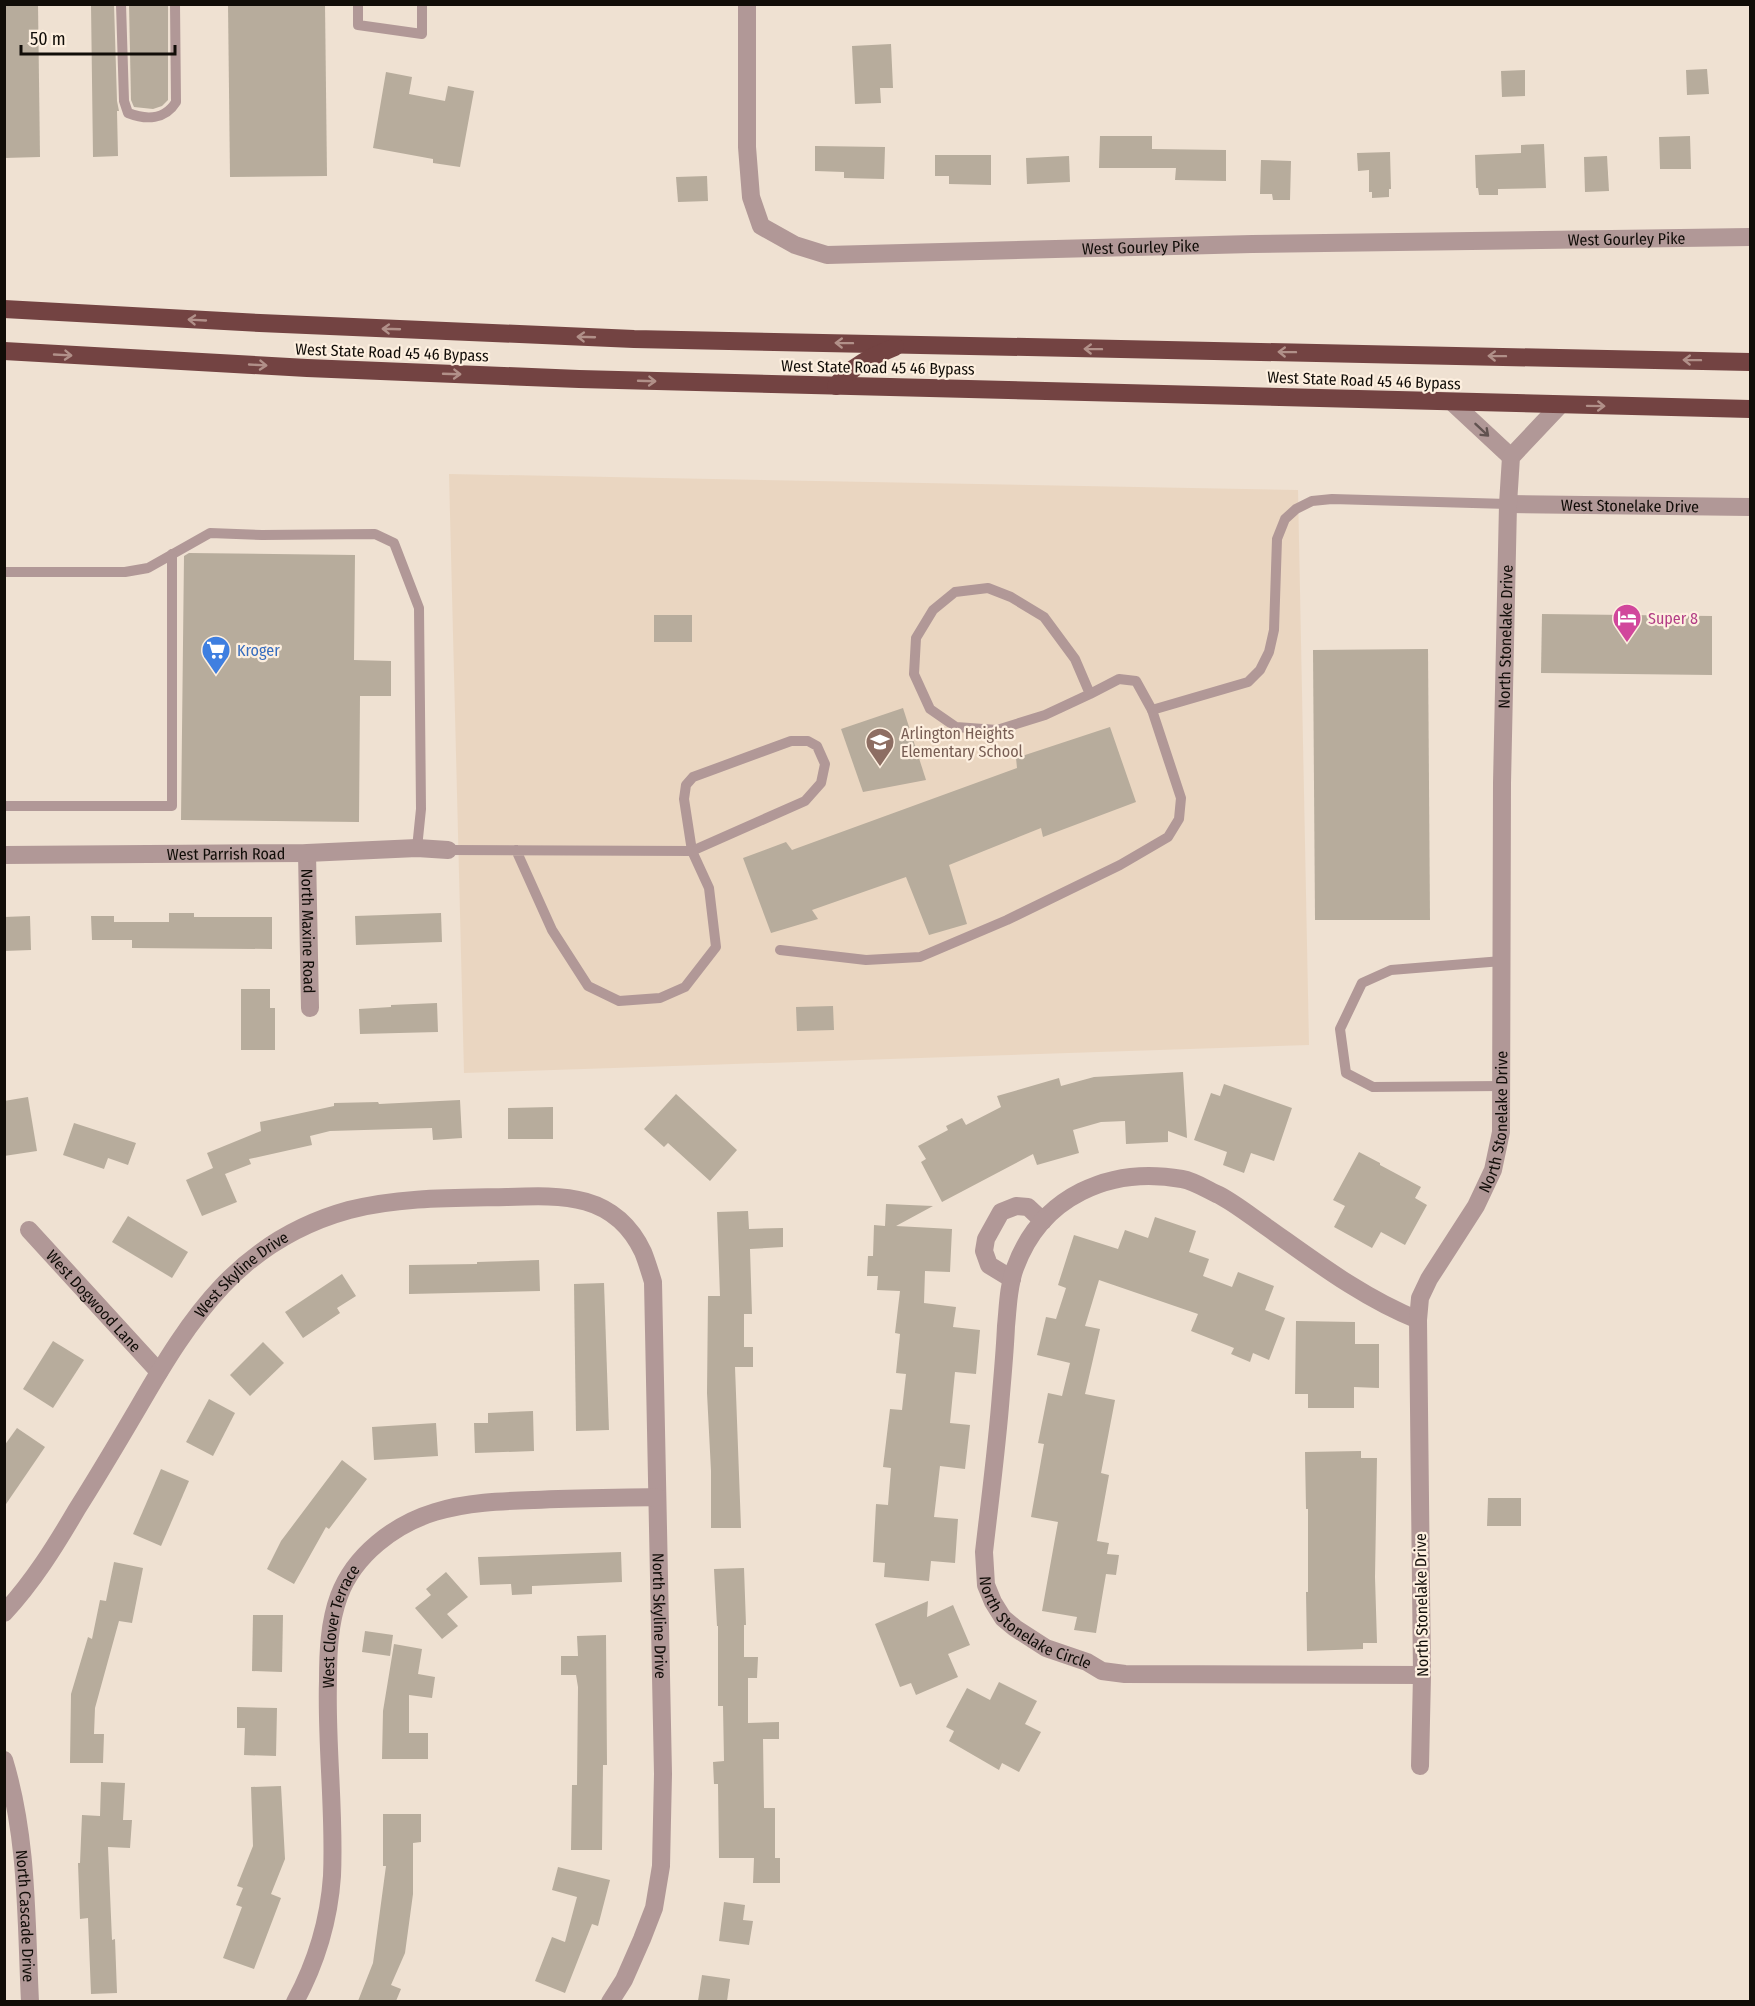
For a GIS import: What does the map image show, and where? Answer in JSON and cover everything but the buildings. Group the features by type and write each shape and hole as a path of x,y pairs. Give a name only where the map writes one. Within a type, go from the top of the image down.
{"highway":[{"name":"West State Road 45 46 Bypass","path":"4,309 497,334 903,345 1750,362"},
{"path":"836,386 845,374 856,366 903,345"},
{"name":"West State Road 45 46 Bypass","path":"4,351 454,374 1750,409"}],"street":[{"name":"West Gourley Pike","path":"747,4 747,147 751,197 761,226 795,245 827,255 1252,244 1750,237"},
{"path":"1453,402 1511,457 1560,405"},
{"name":"North Stonelake Drive","path":"1420,1766 1422,1676 1418,1320 1420,1298 1429,1279 1476,1206 1493,1170 1501,1132 1502,783 1511,457"},
{"name":"West Stonelake Drive","path":"1508,504 1750,507"},
{"name":"West Parrish Road","path":"4,855 307,854 417,848 448,850"},
{"name":"North Maxine Road","path":"307,854 310,1008"},
{"name":"North Stonelake Circle","path":"1418,1320 1388,1308 1348,1284 1222,1196 1185,1179 1143,1175 1117,1178 1084,1189 1062,1203 1043,1221 1025,1244 1012,1279 984,1552 986,1585 1003,1618 1046,1648 1087,1662 1102,1671 1125,1674 1422,1676"},
{"name":"West Skyline Drive","path":"4,1613 31,1581 58,1542 188,1327 205,1304 241,1267 260,1252 298,1229 349,1211 376,1204 423,1199 558,1197 591,1203 606,1209 626,1226"},
{"path":"1012,1279 989,1265 984,1251 986,1239 1002,1212 1016,1206 1028,1207 1043,1221"},
{"name":"North Skyline Drive","path":"610,2001 624,1980 654,1908 661,1866 663,1774 653,1282 642,1252 626,1226"},
{"name":"West Dogwood Lane","path":"29,1230 159,1372"},
{"name":"West Clover Terrace","path":"295,2001 314,1962 322,1935 332,1877 328,1650 340,1595 351,1574 368,1552 387,1536 412,1521 462,1505 515,1500 657,1497"},
{"name":"North Cascade Drive","path":"4,1760 12,1784 22,1850 30,2001"}],"lane":[{"path":"122,4 124,101 128,112 137,117 159,116 170,112 176,102 175,4"},
{"path":"358,4 358,25 422,34 422,4"},
{"path":"1152,710 1248,682 1260,670 1269,652 1274,630 1277,539 1285,519 1296,509 1312,501 1332,499 1508,504"},
{"path":"4,572 125,572 148,568 210,533 375,534 394,543 419,608 421,809 417,848"},
{"path":"4,806 172,806 172,554"},
{"path":"780,950 866,960 920,957 1007,920 1120,865 1168,837 1179,819 1181,798 1152,710 1136,681 1119,679 1090,694 1045,715 997,730 956,727 930,709 914,674 916,638 933,610 955,592 988,588 1011,597 1044,617 1075,659 1090,694"},
{"path":"448,850 516,850 692,850 805,801 821,783 825,764 819,747 808,741 791,741 693,777 686,786 684,799 692,850 709,888 716,947 685,987 660,999 619,1001 588,986 552,930 516,850"},
{"path":"1502,961 1391,970 1362,983 1340,1029 1346,1073 1373,1087 1502,1086"}],"shaded area":[{"name":"Arlington Heights Elementary School","path":"449,474 1298,490 1309,1045 464,1073"}],"place":[{"name":"Super 8","path":"1627,644"},
{"name":"Kroger","path":"216,676"},
{"name":"Arlington Heights Elementary School","path":"880,768"}]}
